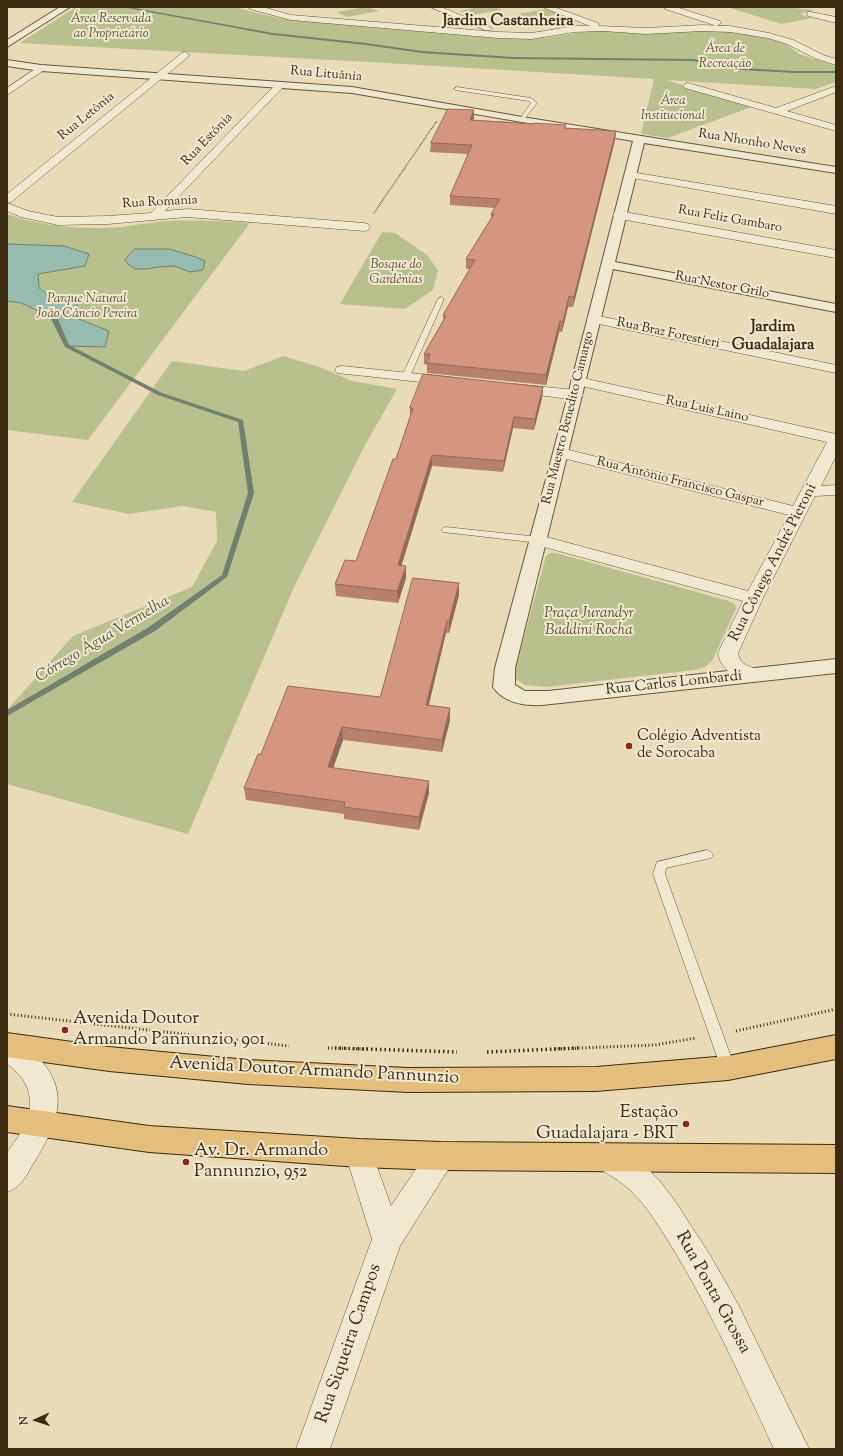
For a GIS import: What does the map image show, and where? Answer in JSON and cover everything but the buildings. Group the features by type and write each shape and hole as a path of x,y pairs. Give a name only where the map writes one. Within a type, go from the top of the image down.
{"main road":[{"name":"Avenida Doutor Armando Pannunzio","path":"7,1045 109,1059 248,1072 408,1080 596,1079 728,1068 836,1047"},
{"path":"7,1118 149,1139 359,1153 441,1156 836,1159"}],"street":[{"path":"7,44 66,7"},
{"path":"253,7 291,17 498,35 532,36 574,29 603,28 646,31 702,28 730,29 769,36 790,42 820,57 836,62"},
{"path":"434,7 487,27 498,35"},
{"path":"546,7 603,28"},
{"path":"668,7 730,29"},
{"path":"291,17 308,12 311,9"},
{"path":"331,13 345,22"},
{"path":"811,14 836,20"},
{"path":"452,32 466,30 469,28 464,19"},
{"name":"Rua Letônia","path":"7,200 185,55"},
{"name":"Rua Lituânia","path":"7,63 41,68 352,90 639,139"},
{"path":"7,92 41,68"},
{"name":"Rua Estônia","path":"155,215 280,85"},
{"path":"688,86 836,128"},
{"path":"777,111 833,91"},
{"name":"Rua Nhonho Neves","path":"639,139 836,170"},
{"name":"Rua Maestro Benedito Camargo","path":"512,694 504,687 505,668 539,540 639,139"},
{"path":"631,175 836,210"},
{"name":"Rua Romania","path":"7,207 25,214 58,220 108,220 187,213 364,227"},
{"name":"Rua Feliz Gambaro","path":"620,216 836,254"},
{"name":"Rua Nestor Grilo","path":"608,264 836,308"},
{"name":"Rua Braz Forestieri","path":"594,319 836,369"},
{"path":"342,370 460,382"},
{"name":"Rua Luis Laino","path":"498,386 576,388 836,440"},
{"name":"Rua Cônego André Pieroni","path":"753,675 742,672 734,667 728,660 728,653 754,598 836,440"},
{"name":"Rua Antônio Francisco Gaspar","path":"561,453 798,512"},
{"path":"810,491 836,490"},
{"path":"539,540 754,598"},
{"name":"Rua Carlos Lombardi","path":"512,694 527,699 548,698 836,666"},
{"path":"7,1049 22,1057 32,1067 41,1083 45,1098 40,1123 36,1133 24,1155 7,1179"},
{"path":"359,1153 387,1239"},
{"name":"Rua Siqueira Campos","path":"313,1449 387,1239 441,1156"},
{"name":"Rua Ponta Grossa","path":"606,1157 629,1171 645,1184 660,1203 693,1256 738,1337 792,1449"}],"lane":[{"path":"457,89 531,100 534,103 522,120"},
{"path":"406,376 441,299"},
{"path":"446,530 539,540"},
{"path":"706,855 661,865 659,874 728,1068"}],"path":[{"path":"364,227 446,107"},
{"path":"481,1052 655,1045 764,1026 836,1009"},
{"path":"7,1014 296,1047"},
{"path":"320,1048 458,1052"}],"green space":[{"name":"Área de Recreação","path":"76,7 234,7 278,18 497,38 545,38 588,31 733,31 771,38 785,43 799,54 836,66 836,82 816,89 666,80 754,106 668,138 641,134 654,79 20,43"},
{"path":"366,7 379,11 347,17 336,12"},
{"path":"479,7 494,7 502,10 471,15 459,11"},
{"path":"727,7 783,7 814,10 800,14 812,18 781,24"},
{"path":"546,9 560,14 530,19 517,14"},
{"name":"Parque Natural João Câncio Pereira","path":"7,214 49,225 78,228 122,227 168,221 250,223 88,440 7,430"},
{"name":"Bosque do Gardênias","path":"382,232 395,233 427,255 438,270 433,290 405,309 340,304"},
{"path":"283,356 320,367 352,381 397,389 364,447 295,585 188,834 7,784 7,710 73,636 192,587 217,541 216,512 182,506 129,514 72,502 172,361 244,371"},
{"name":"Praça Jurandyr Baddini Rocha","path":"550,553 556,553 729,601 735,604 736,609 712,661 705,667 695,670 546,687 525,685 515,678 517,663 546,556"}],"water":[{"path":"7,244 64,246 89,254 85,266 38,274 39,288 55,299 76,297 79,319 109,331 105,347 67,346 55,319 21,303 7,301"},
{"path":"135,249 169,249 196,257 205,261 203,270 190,272 174,266 135,269 125,260"}],"waterway":[{"path":"124,7 273,34 366,44 422,52 513,58 693,60 741,69 794,72 836,72"},
{"name":"Córrego Água Vermelha","path":"7,713 152,629 225,576 251,493 241,421 160,394 67,346 53,317"}],"place":[{"name":"Colégio Adventista de Sorocaba","path":"629,746"},
{"name":"Avenida Doutor Armando Pannunzio, 901","path":"65,1030"},
{"name":"Estação Guadalajara - BRT","path":"686,1124"},
{"name":"Av. Dr. Armando Pannunzio, 952","path":"186,1162"}],"district":[{"name":"Jardim Castanheira","path":"508,22"},
{"name":"Jardim Guadalajara","path":"773,337"}],"park label":[{"name":"Área Reservada ao Proprietário","path":"111,28"},
{"name":"Área Institucional","path":"673,110"}]}
